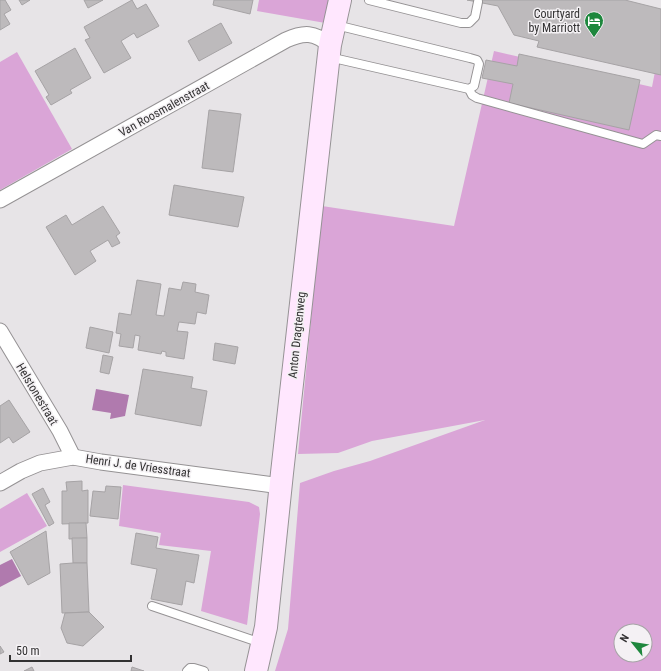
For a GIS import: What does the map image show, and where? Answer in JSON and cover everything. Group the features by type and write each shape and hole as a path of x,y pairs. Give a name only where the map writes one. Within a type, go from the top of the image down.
{"main road":[{"name":"Anton Dragtenweg","path":"256,671 266,627 331,42 340,0"}],"street":[{"name":"Van Roosmalenstraat","path":"0,200 286,40 304,34 315,35 331,42"},
{"name":"Helstonestraat","path":"0,331 60,431 73,457"},
{"name":"Henri J. de Vriesstraat","path":"0,483 21,471 40,463 73,457 281,486"}],"lane":[{"path":"369,0 461,23 469,23 474,17 478,2"},
{"path":"331,42 477,60 479,64 474,86 469,89"},
{"path":"331,42 469,89 472,95 477,98 643,144 656,135 661,136"},
{"path":"152,606 262,644"},
{"path":"187,671 190,668 204,671"}],"shaded area":[{"path":"259,0 336,0 331,24 257,11"},
{"path":"494,51 652,87 658,56 661,57 661,671 275,671 288,629 300,483 334,471 370,461 485,420 372,441 338,453 298,454 322,206 454,226"},
{"path":"17,52 72,149 0,190 0,62"},
{"path":"96,389 129,395 125,416 110,419 111,413 92,410"},
{"path":"123,485 249,502 259,507 260,514 247,625 201,611 211,551 159,545 161,533 119,526"},
{"path":"27,493 47,526 0,552 0,509"},
{"path":"12,559 21,576 0,587 0,565"}],"building":[{"path":"0,0 5,0 11,10 4,14 10,24 0,30"},
{"path":"19,0 30,0 22,5"},
{"path":"84,0 103,0 88,8"},
{"path":"132,0 137,9 146,4 159,26 137,38 134,33 121,41 131,58 104,73 85,40 90,38 84,27"},
{"path":"214,0 253,0 250,14 213,5"},
{"name":"Courtyard by Marriott","path":"467,0 625,0 661,9 661,75 537,47 539,41 514,35 498,6"},
{"path":"221,23 232,43 199,61 188,41"},
{"path":"75,48 91,78 70,90 72,93 51,105 46,97 49,95 35,71"},
{"path":"519,54 640,80 629,130 509,103 513,84 482,78 486,60 517,66"},
{"path":"209,110 241,114 233,172 202,168"},
{"path":"174,185 244,197 238,227 169,215"},
{"path":"103,206 120,233 116,236 120,243 112,247 108,240 90,251 96,261 75,275 46,227 66,215 72,225"},
{"path":"137,280 161,284 156,315 164,316 169,288 181,290 183,282 196,284 195,292 209,295 206,314 197,312 195,324 179,322 177,331 188,332 184,359 166,356 166,352 162,351 161,354 138,350 140,336 135,335 133,348 119,346 121,334 116,333 119,313 131,315"},
{"path":"90,327 113,332 109,353 86,348"},
{"path":"215,343 238,347 235,364 213,360"},
{"path":"103,355 113,357 109,374 100,372"},
{"path":"143,369 193,377 191,388 207,391 201,426 135,414"},
{"path":"9,400 30,432 13,443 9,437 0,443 0,406"},
{"path":"82,481 82,491 88,490 88,523 62,524 62,491 67,491 66,482"},
{"path":"106,486 121,487 118,519 90,516 93,491 105,492"},
{"path":"43,488 50,502 45,505 54,523 49,526 32,494"},
{"path":"69,523 86,523 87,538 69,539"},
{"path":"46,531 50,573 28,585 10,552"},
{"path":"136,533 158,537 156,548 199,555 194,583 186,581 182,605 151,599 157,569 131,564"},
{"path":"72,538 87,538 87,563 73,563"},
{"path":"87,563 89,612 62,613 60,564"},
{"path":"89,612 104,627 83,646 67,643 61,628 65,613"},
{"path":"0,646 4,652 0,654"},
{"path":"32,667 34,671 24,671"},
{"path":"132,667 144,671 131,671"}],"place":[{"name":"Courtyard by Marriott","path":"594,38"}]}
